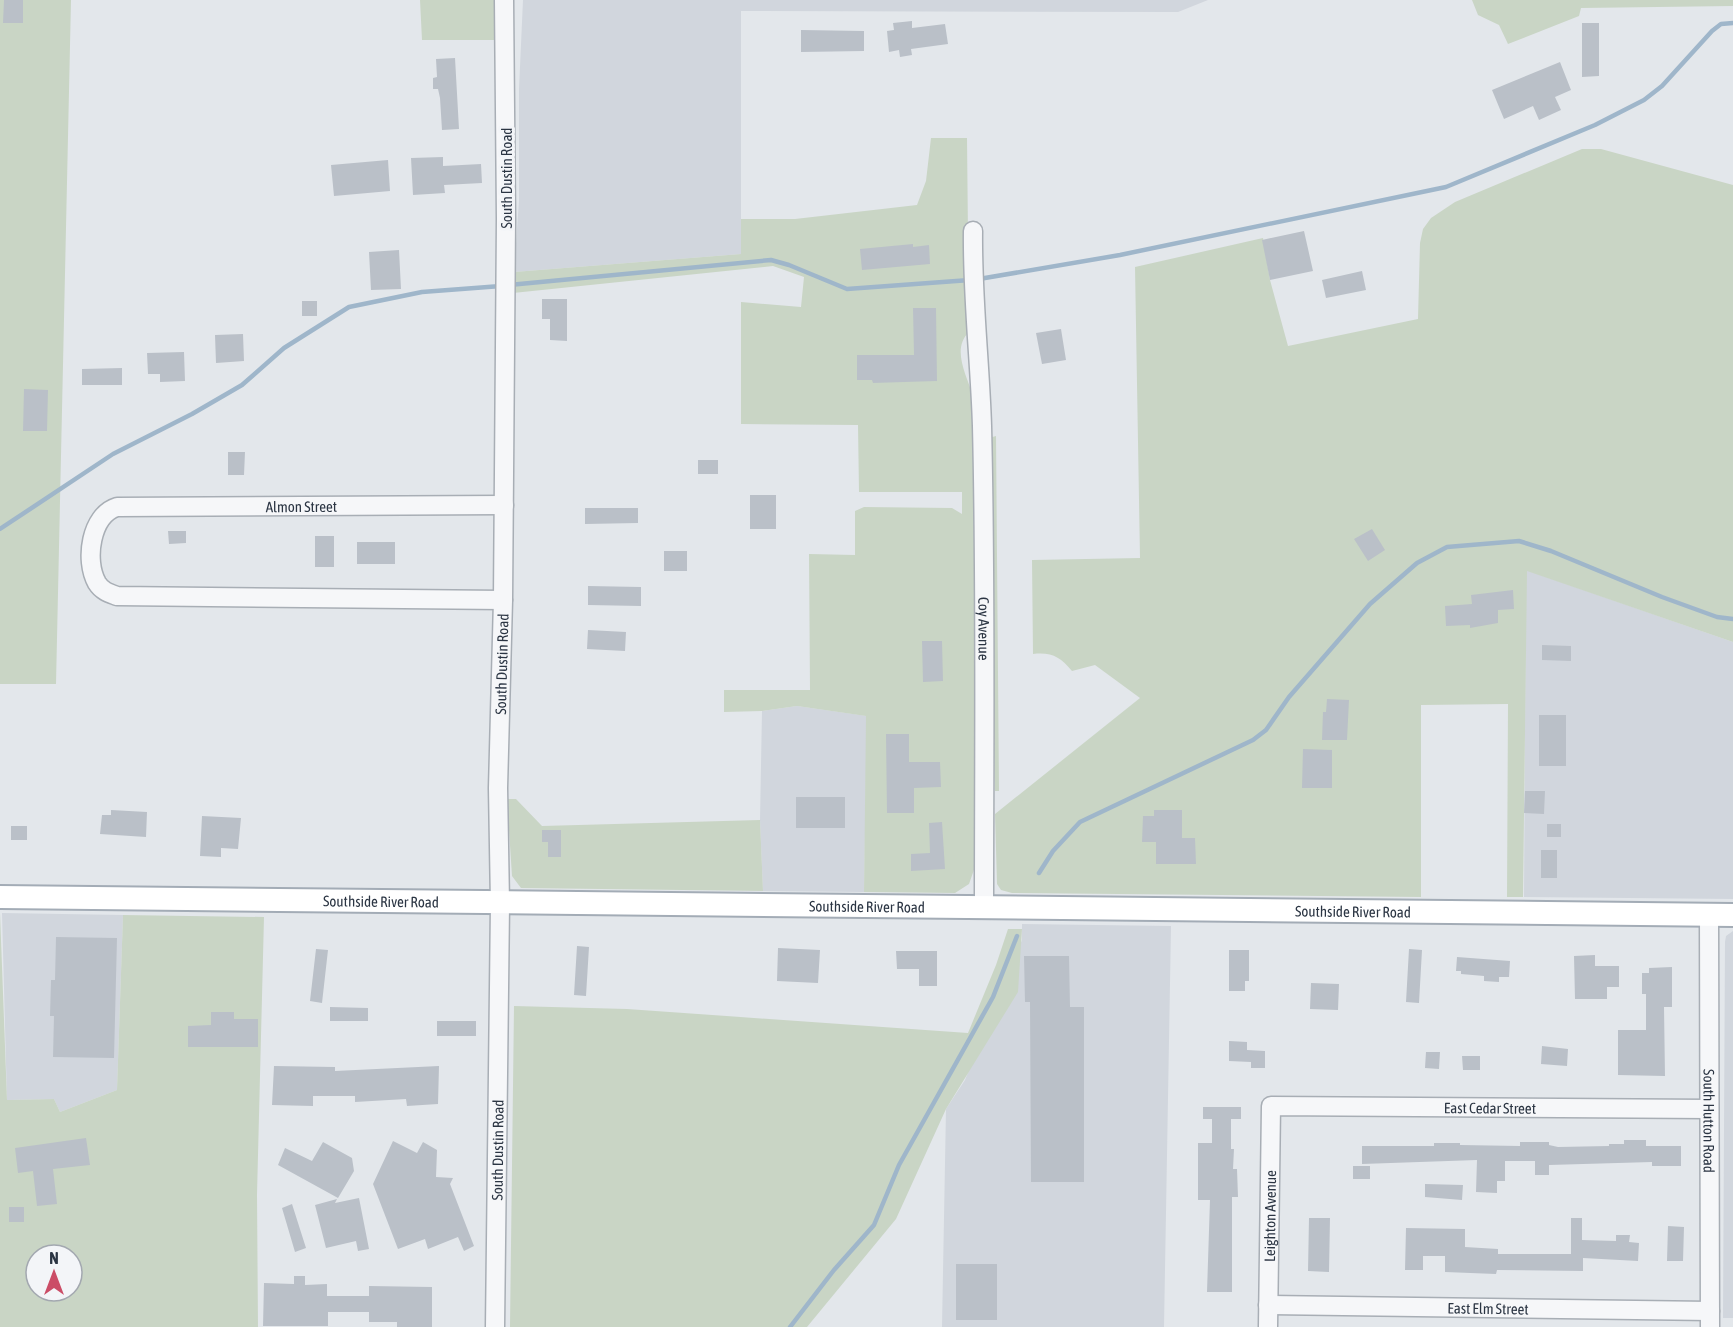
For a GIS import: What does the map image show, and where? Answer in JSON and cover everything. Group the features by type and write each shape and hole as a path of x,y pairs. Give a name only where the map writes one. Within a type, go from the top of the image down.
{"main road":[{"name":"Southside River Road","path":"0,897 500,904 1733,915"}],"street":[{"name":"South Dustin Road","path":"495,1327 500,904 498,788 503,600 507,142 504,0"},
{"name":"Coy Avenue","path":"973,231 973,284 978,349 984,543 984,909"},
{"name":"Almon Street","path":"503,600 117,596 104,591 97,583 92,569 94,534 102,515 117,507 504,505"},
{"name":"South Hutton Road","path":"1709,914 1710,1319"},
{"name":"East Cedar Street","path":"1271,1106 1708,1109"},
{"name":"Leighton Avenue","path":"1268,1327 1271,1106"},
{"name":"East Elm Street","path":"1268,1305 1710,1319"}],"shaded area":[{"path":"523,0 1208,0 1178,12 741,11 741,254 514,272 519,201 519,89"},
{"path":"1526,570 1733,642 1733,899 1524,897"},
{"path":"797,706 867,716 864,892 763,891 760,820 762,711"},
{"path":"2,913 123,915 117,1090 60,1112 54,1099 7,1100"},
{"path":"1022,924 1171,926 1164,1327 942,1327 946,1109 965,1080 1022,940"},
{"path":"1733,931 1733,1318 1723,1318 1725,942 1726,936"}],"green space":[{"path":"0,0 71,0 56,684 0,684"},
{"path":"420,0 500,0 500,40 422,40"},
{"path":"1472,0 1733,0 1733,6 1581,8 1579,16 1508,44 1499,25 1478,15"},
{"path":"931,138 967,138 969,332 961,346 961,354 973,396 976,864 969,884 955,893 864,892 866,716 797,706 762,711 724,712 724,690 810,690 809,554 855,555 855,511 864,507 952,508 962,514 962,492 859,492 858,425 741,424 741,302 801,307 804,277 773,266 513,293 514,272 741,254 741,219 795,219 917,205 926,181"},
{"path":"1582,149 1601,149 1733,185 1733,642 1527,571 1523,897 1507,897 1508,704 1421,705 1421,897 1012,893 1001,890 997,884 995,814 1140,698 1095,665 1072,671 1055,656 1033,654 1032,560 1140,558 1135,267 1263,238 1270,280 1288,346 1418,319 1420,243 1423,229 1431,218 1455,202"},
{"path":"996,436 999,791 995,791 989,438"},
{"path":"507,799 516,799 542,826 760,820 763,891 521,888 512,876"},
{"path":"0,913 7,1100 54,1099 60,1112 117,1090 123,915 264,917 257,1195 258,1327 0,1327"},
{"path":"1008,929 1022,929 1018,992 946,1109 896,1219 807,1327 510,1327 514,1006 627,1009 968,1033"}],"building":[{"path":"4,0 23,0 23,23 3,23"},
{"path":"912,21 912,28 945,24 948,44 911,49 912,55 900,57 899,50 889,52 887,31 894,30 893,23"},
{"path":"1582,23 1599,23 1599,76 1582,77"},
{"path":"801,30 864,31 864,51 801,52"},
{"path":"455,58 459,129 442,130 440,98 438,89 433,89 433,78 437,77 436,59"},
{"path":"1560,62 1571,90 1555,97 1561,110 1539,120 1533,106 1504,119 1492,90"},
{"path":"443,157 443,166 481,164 482,183 444,185 445,193 413,195 411,158"},
{"path":"388,160 390,191 334,196 331,165"},
{"path":"1304,231 1313,271 1270,280 1262,240"},
{"path":"913,244 913,247 929,245 930,264 862,270 860,249"},
{"path":"399,250 401,289 371,290 369,252"},
{"path":"1362,271 1366,290 1326,298 1322,280"},
{"path":"542,299 567,299 567,341 550,340 550,319 542,319"},
{"path":"302,301 317,301 317,316 302,316"},
{"path":"913,308 936,308 937,381 873,383 872,380 857,380 857,355 914,355"},
{"path":"1061,329 1066,360 1042,364 1036,333"},
{"path":"243,334 244,361 216,363 215,335"},
{"path":"184,352 185,381 160,382 160,374 148,374 147,353"},
{"path":"122,368 122,385 82,385 82,369"},
{"path":"24,389 48,390 47,431 23,431"},
{"path":"228,452 245,452 244,475 228,475"},
{"path":"698,460 718,460 718,474 698,474"},
{"path":"750,495 776,495 776,529 750,529"},
{"path":"585,508 638,508 638,523 585,524"},
{"path":"1372,529 1385,550 1368,561 1354,539"},
{"path":"168,531 186,531 186,543 169,544"},
{"path":"315,536 334,536 334,567 315,567"},
{"path":"357,542 395,542 395,564 357,564"},
{"path":"664,551 687,551 687,571 664,571"},
{"path":"588,586 641,587 641,606 588,605"},
{"path":"1513,590 1514,609 1498,610 1498,623 1470,628 1470,625 1446,626 1445,606 1472,604 1471,595"},
{"path":"588,630 626,632 625,651 587,649"},
{"path":"922,641 942,641 943,681 923,682"},
{"path":"1542,645 1571,646 1571,661 1542,660"},
{"path":"1327,699 1349,700 1347,740 1322,740 1323,712 1326,712"},
{"path":"1539,715 1566,715 1566,766 1539,766"},
{"path":"886,734 909,734 909,762 940,762 941,787 914,788 914,813 887,813"},
{"path":"1303,749 1332,750 1332,788 1302,788"},
{"path":"1525,791 1545,791 1544,814 1524,813"},
{"path":"796,797 845,797 845,828 796,828"},
{"path":"111,810 147,812 146,837 100,834 102,815 111,815"},
{"path":"1154,810 1182,810 1182,838 1195,838 1196,864 1156,864 1156,842 1142,842 1143,816 1154,816"},
{"path":"202,816 241,818 238,849 221,848 221,857 200,856"},
{"path":"942,822 945,869 911,871 911,854 930,853 929,823"},
{"path":"1547,824 1561,824 1561,837 1547,837"},
{"path":"11,826 27,826 27,840 11,840"},
{"path":"542,830 561,830 561,857 548,857 548,842 542,842"},
{"path":"1541,850 1557,850 1557,878 1541,878"},
{"path":"56,937 117,938 114,1058 53,1057 54,1016 50,1016 51,980 55,980"},
{"path":"577,946 589,947 586,996 574,995"},
{"path":"778,948 820,950 818,983 777,981"},
{"path":"316,949 328,950 322,1003 310,1001"},
{"path":"1409,949 1422,950 1419,1003 1406,1002"},
{"path":"1229,950 1249,950 1249,981 1245,981 1245,991 1229,991"},
{"path":"896,951 937,951 937,986 919,986 919,969 897,969"},
{"path":"1595,955 1595,966 1619,966 1619,987 1607,987 1607,999 1575,999 1574,956"},
{"path":"1024,956 1069,956 1070,1007 1084,1007 1084,1182 1031,1182 1030,1002 1025,1002"},
{"path":"1457,957 1510,961 1509,977 1499,977 1499,982 1484,981 1484,976 1461,974 1461,971 1456,971"},
{"path":"1672,967 1672,1007 1664,1007 1665,1076 1618,1075 1618,1030 1646,1030 1646,994 1642,994 1642,973 1649,973 1649,968"},
{"path":"1311,983 1339,984 1338,1010 1310,1009"},
{"path":"330,1007 368,1008 368,1021 330,1021"},
{"path":"211,1012 234,1012 234,1019 258,1019 258,1047 188,1047 188,1026 211,1025"},
{"path":"437,1021 476,1021 476,1036 437,1036"},
{"path":"1229,1041 1247,1042 1247,1050 1265,1051 1265,1068 1251,1068 1251,1062 1229,1061"},
{"path":"1542,1046 1568,1049 1567,1066 1541,1064"},
{"path":"1426,1052 1440,1052 1439,1069 1425,1068"},
{"path":"1462,1056 1480,1056 1480,1070 1463,1070"},
{"path":"274,1066 335,1067 335,1071 439,1066 438,1104 407,1106 406,1099 355,1102 355,1096 313,1096 313,1106 272,1105"},
{"path":"1203,1107 1241,1107 1241,1119 1231,1119 1231,1149 1234,1149 1233,1169 1237,1169 1238,1197 1232,1197 1232,1292 1207,1292 1210,1200 1198,1200 1198,1143 1212,1143 1212,1119 1203,1119"},
{"path":"86,1138 90,1165 53,1169 57,1204 37,1206 33,1171 18,1173 15,1148"},
{"path":"1624,1140 1646,1140 1646,1146 1681,1146 1681,1166 1652,1166 1652,1162 1549,1165 1549,1175 1535,1175 1535,1161 1505,1161 1505,1181 1497,1181 1497,1193 1476,1192 1477,1160 1362,1164 1362,1146 1434,1146 1434,1143 1460,1143 1460,1145 1520,1146 1520,1142 1549,1142 1549,1145 1558,1147 1609,1146 1609,1144 1624,1144"},
{"path":"393,1141 417,1153 423,1142 437,1150 436,1177 453,1178 450,1184 474,1246 464,1251 458,1237 428,1249 425,1239 398,1249 373,1184"},
{"path":"323,1142 352,1158 354,1171 338,1198 278,1165 285,1148 312,1161"},
{"path":"1353,1166 1370,1166 1370,1179 1353,1179"},
{"path":"1425,1184 1463,1185 1462,1200 1425,1197"},
{"path":"359,1198 369,1249 358,1251 356,1241 326,1248 315,1205 337,1199 335,1203"},
{"path":"292,1204 306,1248 295,1252 282,1208"},
{"path":"9,1207 24,1207 24,1222 9,1222"},
{"path":"1309,1218 1330,1218 1329,1272 1308,1271"},
{"path":"1571,1218 1582,1218 1582,1240 1616,1241 1616,1235 1630,1235 1629,1242 1639,1243 1638,1261 1583,1258 1583,1271 1497,1270 1496,1274 1445,1272 1445,1256 1423,1256 1423,1270 1405,1270 1406,1228 1465,1229 1465,1247 1498,1249 1498,1254 1571,1254"},
{"path":"1668,1226 1684,1227 1683,1261 1667,1261"},
{"path":"956,1264 997,1264 997,1320 956,1320"},
{"path":"294,1276 305,1276 305,1285 327,1284 327,1296 369,1296 369,1286 432,1287 432,1327 397,1327 397,1322 369,1322 369,1312 328,1312 328,1326 263,1326 264,1283 294,1284"}],"waterway":[{"path":"979,279 1120,255 1446,187 1595,125 1644,100 1662,86 1712,31 1721,24 1733,23"},
{"path":"509,285 771,260 847,289 970,280"},
{"path":"0,529 113,454 192,414 242,385 284,348 349,307 422,292 501,286"},
{"path":"1039,873 1053,851 1080,822 1253,740 1266,730 1289,697 1370,604 1417,563 1447,547 1519,541 1551,551 1662,597 1717,617 1733,619"},
{"path":"790,1327 834,1270 874,1225 899,1165 993,997 1017,936"}]}
